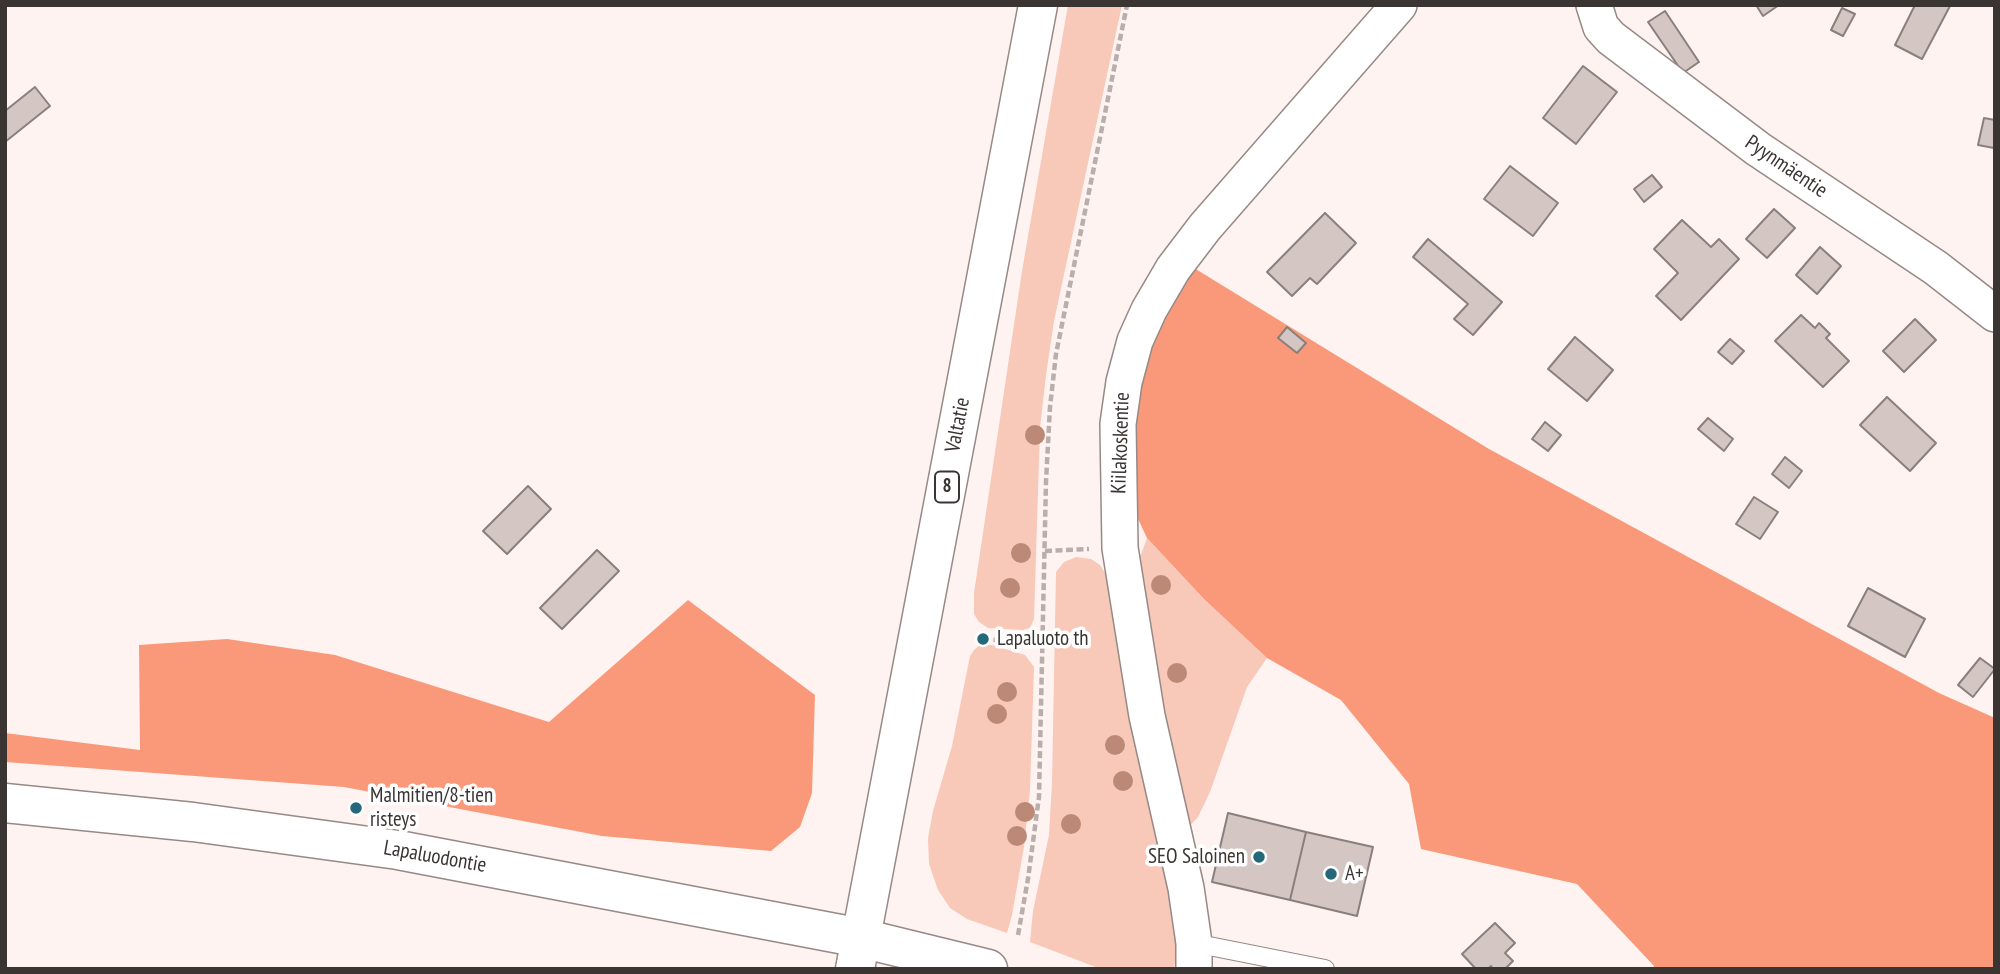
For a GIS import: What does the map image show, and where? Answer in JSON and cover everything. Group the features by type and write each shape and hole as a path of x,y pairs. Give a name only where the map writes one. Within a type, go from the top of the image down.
{"main road":[{"name":"Valtatie","path":"858,953 1038,5"},
{"name":"Lapaluodontie","path":"5,803 193,822 398,850 858,953 988,969"}],"street":[{"name":"Kiilakoskentie","path":"1194,956 1180,860 1147,716 1120,548 1118,424 1124,382 1135,341 1173,269 1205,227 1399,5"},
{"name":"Pyynmäentie","path":"1594,5 1601,27 1611,38 1758,149 1936,268 1995,314"}],"lane":[{"path":"1194,956 1325,969"}],"path":[{"path":"1018,935 1030,867 1038,797 1046,481 1056,354 1127,5"},
{"path":"1045,551 1120,548"},
{"path":"983,639 1042,643"}],"shaded area":[{"path":"1068,5 1122,5 1054,321 1046,375 1040,428 1034,619 1030,628 1023,630 988,628 979,622 974,614 974,593 1022,271"},
{"path":"1194,268 1489,449 1939,693 1995,718 1995,969 1654,969 1577,884 1421,849 1409,784 1341,700 1267,658 1204,599 1147,538 1131,504 1136,411 1154,324"},
{"path":"1147,538 1204,599 1267,658 1247,687 1210,792 1198,817 1184,832 1136,568"},
{"path":"1076,557 1091,559 1100,565 1109,579 1176,902 1178,940 1174,969 1101,969 1030,942 1033,911 1049,835 1056,572 1064,562"},
{"path":"688,600 815,695 812,793 800,827 771,851 602,836 344,787 5,762 5,733 140,750 139,645 227,639 335,655 549,722"},
{"path":"981,644 1025,655 1034,667 1030,790 1024,847 1007,933 967,919 950,908 938,890 929,864 928,838 933,811 952,746 970,656"}],"building":[{"path":"1756,5 1779,5 1763,16"},
{"path":"1915,5 1950,6 1922,59 1895,45"},
{"path":"1842,8 1855,14 1843,36 1831,30"},
{"path":"1665,11 1699,62 1683,73 1648,22"},
{"path":"1583,66 1617,92 1576,144 1543,118"},
{"path":"35,87 50,106 5,142 5,111"},
{"path":"1984,118 1995,120 1994,148 1978,145"},
{"path":"1510,166 1558,203 1533,236 1484,199"},
{"path":"1652,175 1662,187 1644,202 1634,189"},
{"path":"1774,209 1795,228 1767,258 1746,239"},
{"path":"1325,213 1356,243 1317,284 1310,278 1292,296 1267,272"},
{"path":"1682,220 1711,247 1719,239 1739,259 1681,320 1656,296 1678,273 1654,249"},
{"path":"1428,239 1502,302 1473,335 1454,319 1468,304 1413,257"},
{"path":"1820,247 1841,266 1817,294 1796,275"},
{"path":"1801,315 1815,328 1819,323 1830,334 1826,338 1849,361 1823,387 1775,341"},
{"path":"1915,319 1936,340 1904,372 1883,351"},
{"path":"1287,327 1306,343 1297,353 1278,338"},
{"path":"1575,337 1613,370 1587,401 1548,369"},
{"path":"1730,339 1744,351 1732,364 1718,352"},
{"path":"1887,397 1936,443 1910,471 1860,425"},
{"path":"1708,418 1733,439 1724,451 1698,429"},
{"path":"1545,422 1561,435 1548,451 1532,439"},
{"path":"1785,457 1802,471 1789,488 1772,474"},
{"path":"528,486 551,509 507,554 483,531"},
{"path":"1754,497 1778,512 1760,539 1736,524"},
{"path":"597,550 619,571 562,629 540,608"},
{"path":"1868,588 1925,619 1905,657 1848,626"},
{"path":"1980,658 1995,669 1973,697 1958,685"},
{"name":"SEO Saloinen","path":"1228,813 1306,832 1290,900 1212,882"},
{"name":"A+","path":"1306,832 1373,847 1357,916 1290,900"},
{"path":"1495,923 1515,943 1505,953 1513,961 1505,969 1493,969 1491,966 1488,969 1476,969 1462,954"}],"place":[{"name":"Lapaluoto th","path":"983,639"},
{"name":"Malmitien/8-tien risteys","path":"356,808"},
{"name":"SEO Saloinen","path":"1259,857"},
{"name":"A+","path":"1331,874"}]}
